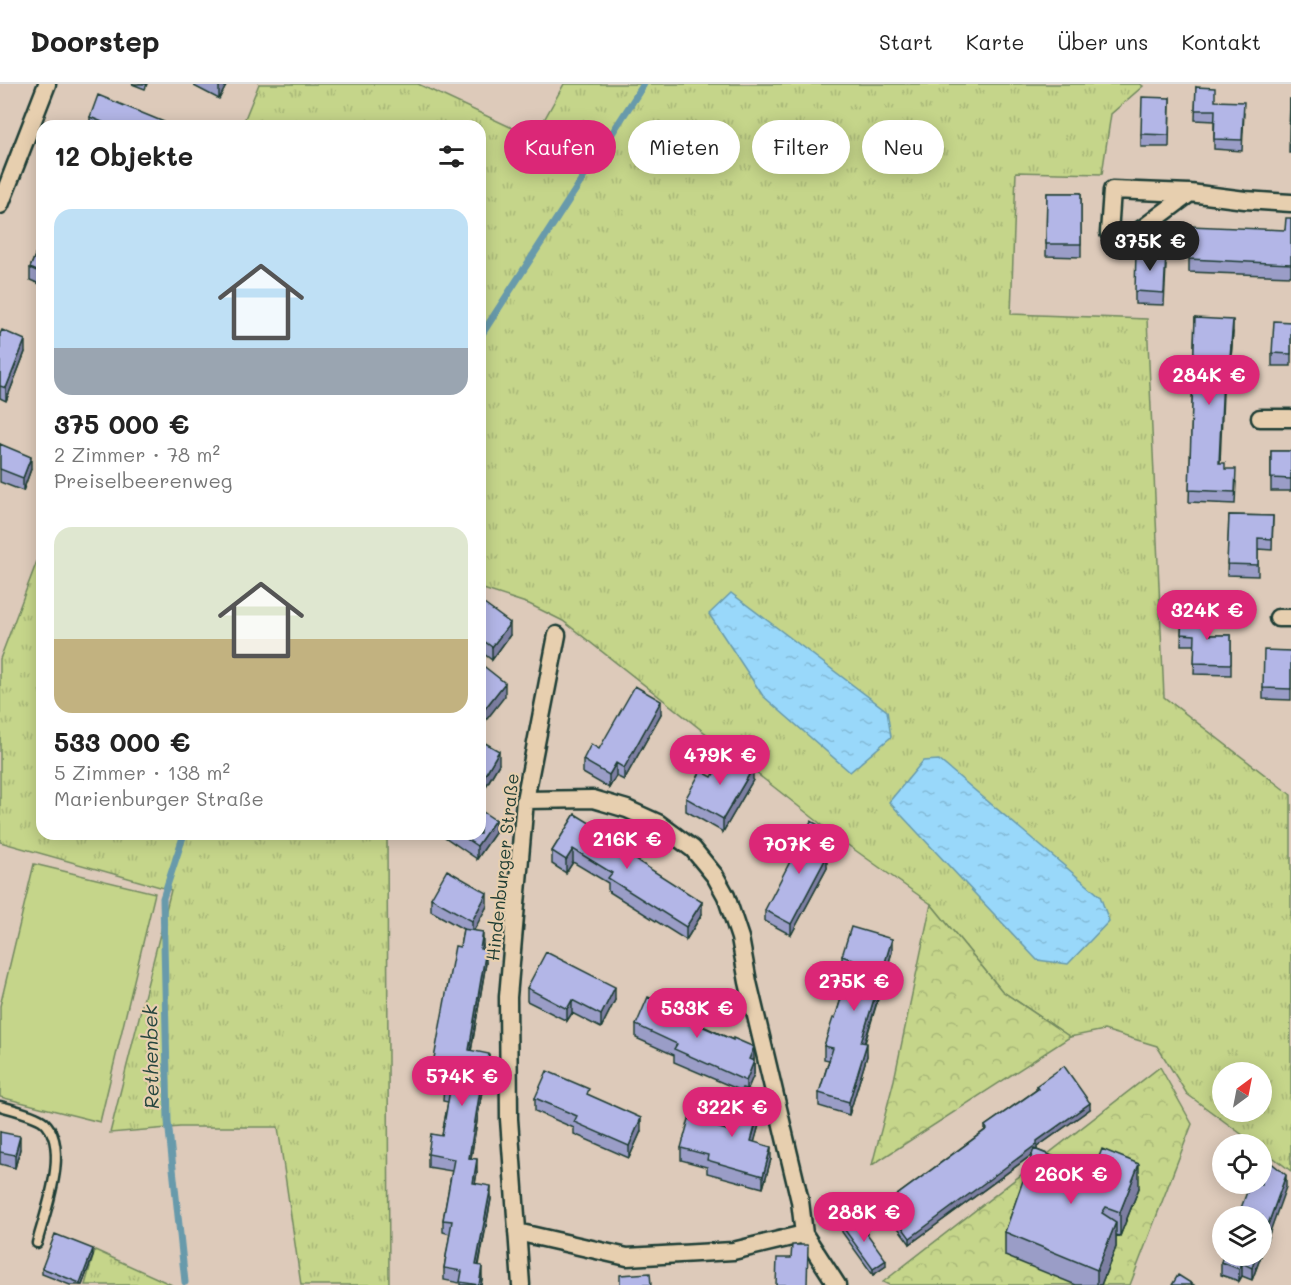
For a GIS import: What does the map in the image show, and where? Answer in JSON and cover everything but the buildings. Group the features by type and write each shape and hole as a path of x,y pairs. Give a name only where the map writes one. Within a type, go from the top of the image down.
{"street":[{"path":"0,205 47,84"},
{"path":"1190,193 1134,235 1109,233 1112,190 1190,193 1245,201 1291,203"},
{"path":"1260,418 1291,418"},
{"name":"Hindenburger Straße","path":"520,1285 509,1119 508,997 525,800 557,635"},
{"path":"525,800 594,799 627,809 658,823 693,849 715,876 726,896 740,938 748,982 800,1201 804,1234 837,1285"},
{"path":"517,1232 627,1257 733,1251 804,1234"}],"lane":[{"path":"0,1106 43,1121 54,1136 56,1168 37,1243"}],"green space":[{"path":"259,84 418,84 504,124 504,174 616,174 616,120 544,120 564,84 1140,84 1143,86 1111,114 1102,174 1016,172 1011,314 1147,319 1164,697 1291,795 1291,1171 1272,1157 1272,1134 1241,1134 1225,1122 1272,1122 1272,1062 1212,1062 1212,1112 1187,1094 1157,1046 1104,1030 1070,1037 1002,991 931,904 845,843 563,621 529,604 486,590 486,120 244,120"},
{"path":"36,564 36,840 387,840 389,1285 301,1285 278,1127 180,1127 110,1133 171,890 0,842 0,659"},
{"path":"34,864 155,893 100,1122 0,1097 0,1006"},
{"path":"931,904 1002,991 1070,1037 872,1165 894,1080"},
{"path":"1160,1067 1192,1124 1130,1285 889,1285 883,1282"},
{"path":"95,1250 172,1285 85,1285"}],"water":[{"path":"731,593 887,711 891,737 850,772 763,696 709,614"},
{"path":"939,760 1100,896 1109,921 1068,964 1037,960 889,802 923,761"}],"waterway":[{"name":"Rethenbek","path":"486,328 644,84"},
{"name":"Rethenbek","path":"182,840 163,898 168,1121 185,1282"}]}
